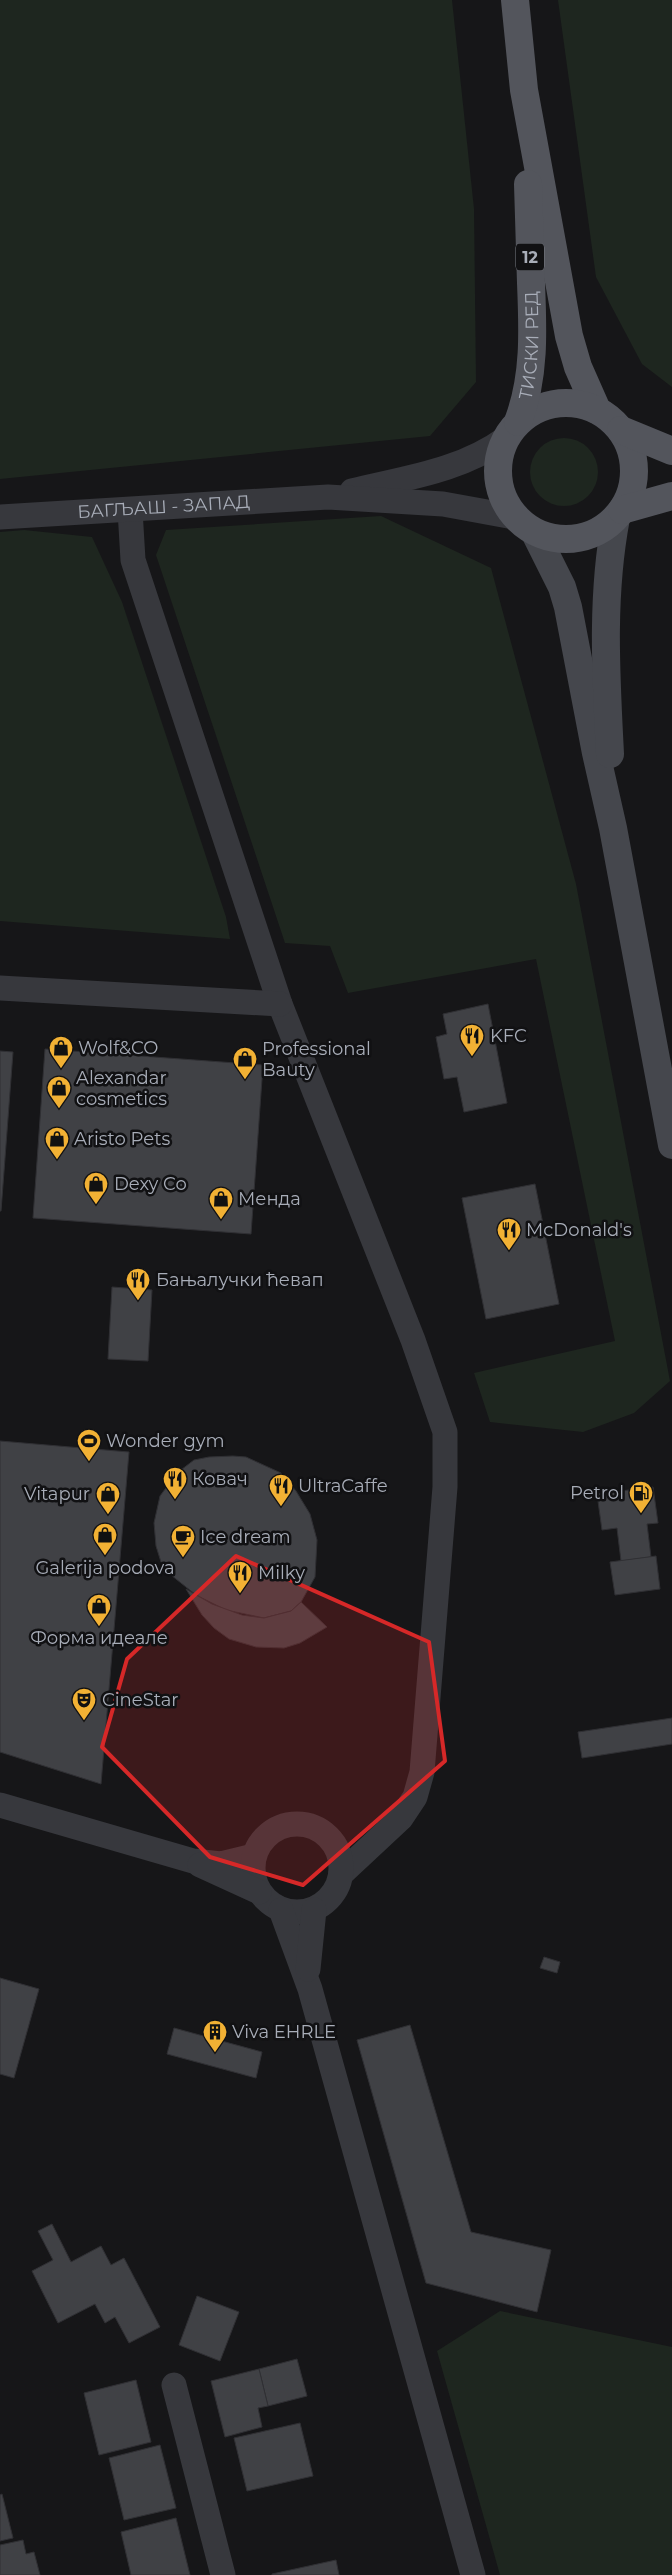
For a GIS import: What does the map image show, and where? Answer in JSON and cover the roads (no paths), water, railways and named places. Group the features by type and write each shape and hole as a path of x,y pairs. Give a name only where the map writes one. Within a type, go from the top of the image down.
{"main road":[{"name":"ТИСКИ РЕД","path":"512,430 527,399 532,351 524,90 515,0"},
{"name":"ТИСКИ РЕД","path":"524,90 570,336 578,368 598,410"},
{"name":"12","path":"556,403 577,403 598,410 620,430 629,445 634,478 630,495 619,514 599,532 578,539 556,540 524,525 505,503 499,487 497,470 500,453 512,430 535,410 556,403"},
{"name":"12","path":"620,430 672,451"},
{"name":"12","path":"619,514 672,496"},
{"path":"613,828 605,633 607,574 619,514"},
{"path":"524,525 562,587 568,607 596,753 613,828 672,1144"}],"street":[{"name":"БАГЉАШ - ЗАПАД","path":"328,497 438,470 472,459 512,430"},
{"name":"БАГЉАШ - ЗАПАД","path":"0,516 130,510 328,497 443,504 524,525"},
{"path":"130,510 133,560 142,592 280,1004 409,1331 445,1432 444,1497 422,1772 415,1797 401,1818 341,1874"},
{"path":"0,988 280,1004"},
{"path":"0,1805 193,1862 230,1881 259,1892"},
{"path":"285,1825 308,1825 328,1836 335,1846 341,1864 341,1874 332,1895 314,1910 292,1913 282,1910 269,1903 259,1892 252,1869 254,1856 265,1836 285,1825"},
{"path":"335,1846 353,1840 384,1835"},
{"path":"193,1862 221,1864 254,1856"},
{"path":"282,1910 308,1979 473,2575"},
{"path":"308,1979 310,1930 314,1910"},
{"path":"174,2385 222,2575"}],"place":[{"name":"KFC","path":"472,1057"},
{"name":"Wolf&CO","path":"61,1069"},
{"name":"Professional Bauty","path":"245,1080"},
{"name":"Alexandar cosmetics","path":"59,1109"},
{"name":"Aristo Pets","path":"57,1160"},
{"name":"Dexy Co","path":"96,1205"},
{"name":"Менда","path":"221,1220"},
{"name":"McDonald's","path":"509,1251"},
{"name":"Бањалучки ћевап","path":"138,1301"},
{"name":"Wonder gym","path":"89,1462"},
{"name":"Ковач","path":"175,1500"},
{"name":"UltraCaffe","path":"281,1507"},
{"name":"Petrol","path":"641,1514"},
{"name":"Vitapur","path":"108,1515"},
{"name":"Galerija podova","path":"105,1556"},
{"name":"Ice dream","path":"183,1558"},
{"name":"Milky","path":"240,1594"},
{"name":"Форма идеале","path":"99,1627"},
{"name":"CineStar","path":"84,1721"},
{"name":"Viva EHRLE","path":"215,2053"}]}
